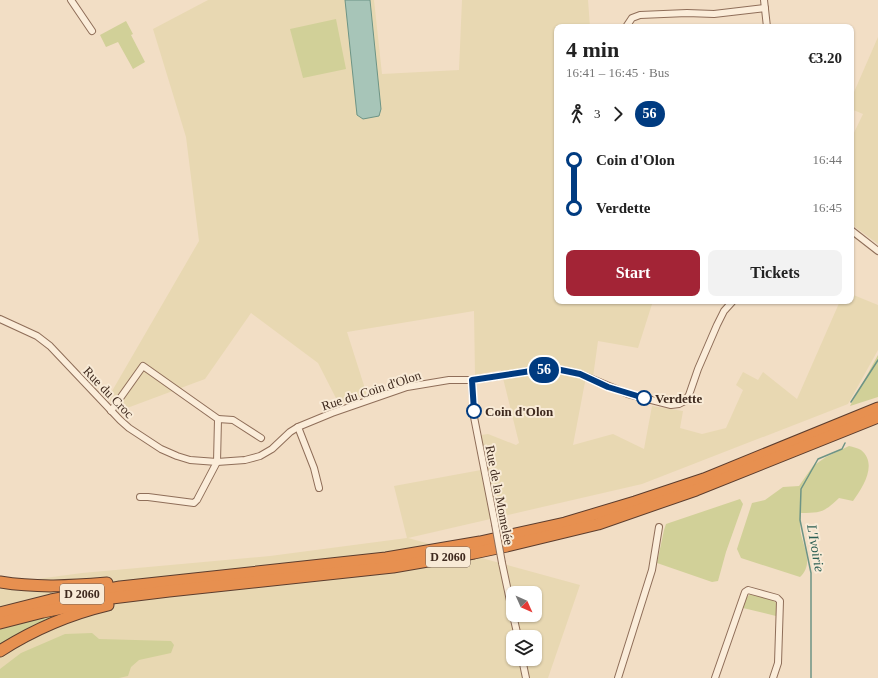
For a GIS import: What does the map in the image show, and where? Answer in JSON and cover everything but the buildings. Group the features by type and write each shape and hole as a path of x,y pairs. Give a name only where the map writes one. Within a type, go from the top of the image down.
{"highway":[{"name":"D 2060","path":"0,613 72,596 120,587 386,558 480,542 565,523 635,502 697,481 878,408"},
{"name":"D 2060","path":"0,623 78,604 209,586 393,567 487,550 598,524 696,490 878,417"},
{"path":"0,582 49,586 154,579 166,581"},
{"path":"0,651 48,626 89,611 120,603 175,594 209,586"}],"street":[{"path":"71,0 92,31"},
{"path":"764,0 767,24"},
{"path":"628,24 632,18 640,15 687,13 714,14 765,8"},
{"path":"854,232 878,251"},
{"name":"Rue du Coin d'Olon","path":"298,427 332,413 407,387 449,380 472,380 537,370 556,369 580,374 628,394 671,405 679,404 690,395 698,369 717,325 724,311 730,304"},
{"name":"Rue du Croc","path":"0,319 37,336 50,346 129,428 161,449 177,456 190,460 217,462 245,460 260,456 272,449 290,432 298,427"},
{"path":"111,411 143,366 218,419 234,420 261,438"},
{"name":"Rue de la Momelée","path":"472,380 474,417 507,586"},
{"path":"140,497 194,503 197,500 217,462 218,419"},
{"path":"298,427 311,461 319,488"},
{"path":"618,678 652,570 659,527"},
{"path":"715,678 746,590 777,598 780,601 778,663 772,678"},
{"path":"523,666 526,678"}],"shaded area":[{"path":"208,0 374,0 382,74 459,70 462,0 588,0 590,24 554,24 554,304 652,304 638,348 598,341 593,377 585,382 573,445 613,434 644,449 652,406 683,411 680,428 702,434 726,428 743,390 736,385 743,372 758,380 763,372 797,399 839,304 854,304 854,295 878,305 878,350 848,404 642,484 408,538 580,585 548,678 0,678 0,584 82,573 270,556 407,538 394,486 481,470 475,436 488,434 516,445 519,443 501,370 475,375 474,311 347,332 367,395 339,404 318,363 251,313 205,379 119,411 108,398 199,241 186,137 153,29"},
{"path":"345,0 370,0 381,109 379,116 363,119 357,115"},
{"path":"336,19 346,69 303,78 290,29"},
{"path":"126,21 133,34 131,35 145,62 133,69 118,42 106,47 100,35"},
{"path":"878,37 878,244 854,226 854,133 863,114 854,110 854,92"},
{"path":"878,355 878,397 850,406"},
{"path":"849,446 860,449 866,456 869,469 867,476 853,501 839,498 822,511 814,513 801,513 800,526 806,552 807,565 805,571 800,577 741,558 737,549 752,503 765,500 783,487 799,486 813,466 826,457"},
{"path":"740,499 743,504 726,552 718,581 712,582 657,563 666,524"},
{"path":"750,594 773,600 777,607 776,616 743,608 746,598"},
{"path":"83,608 0,646 0,629"},
{"path":"92,633 99,639 171,641 174,645 171,653 139,660 131,667 128,676 119,678 0,678 0,669 21,653 65,634"}],"waterway":[{"name":"L'Ivoirie","path":"851,402 878,360"},
{"name":"L'Ivoirie","path":"811,678 811,573 800,520 801,489 818,459 842,449 845,443"}],"bus line":[{"name":"56","path":"474,411 472,380 556,369 580,374 608,387 644,398"}],"place":[{"name":"Verdette","path":"644,398"},
{"name":"Coin d'Olon","path":"474,411"}]}
